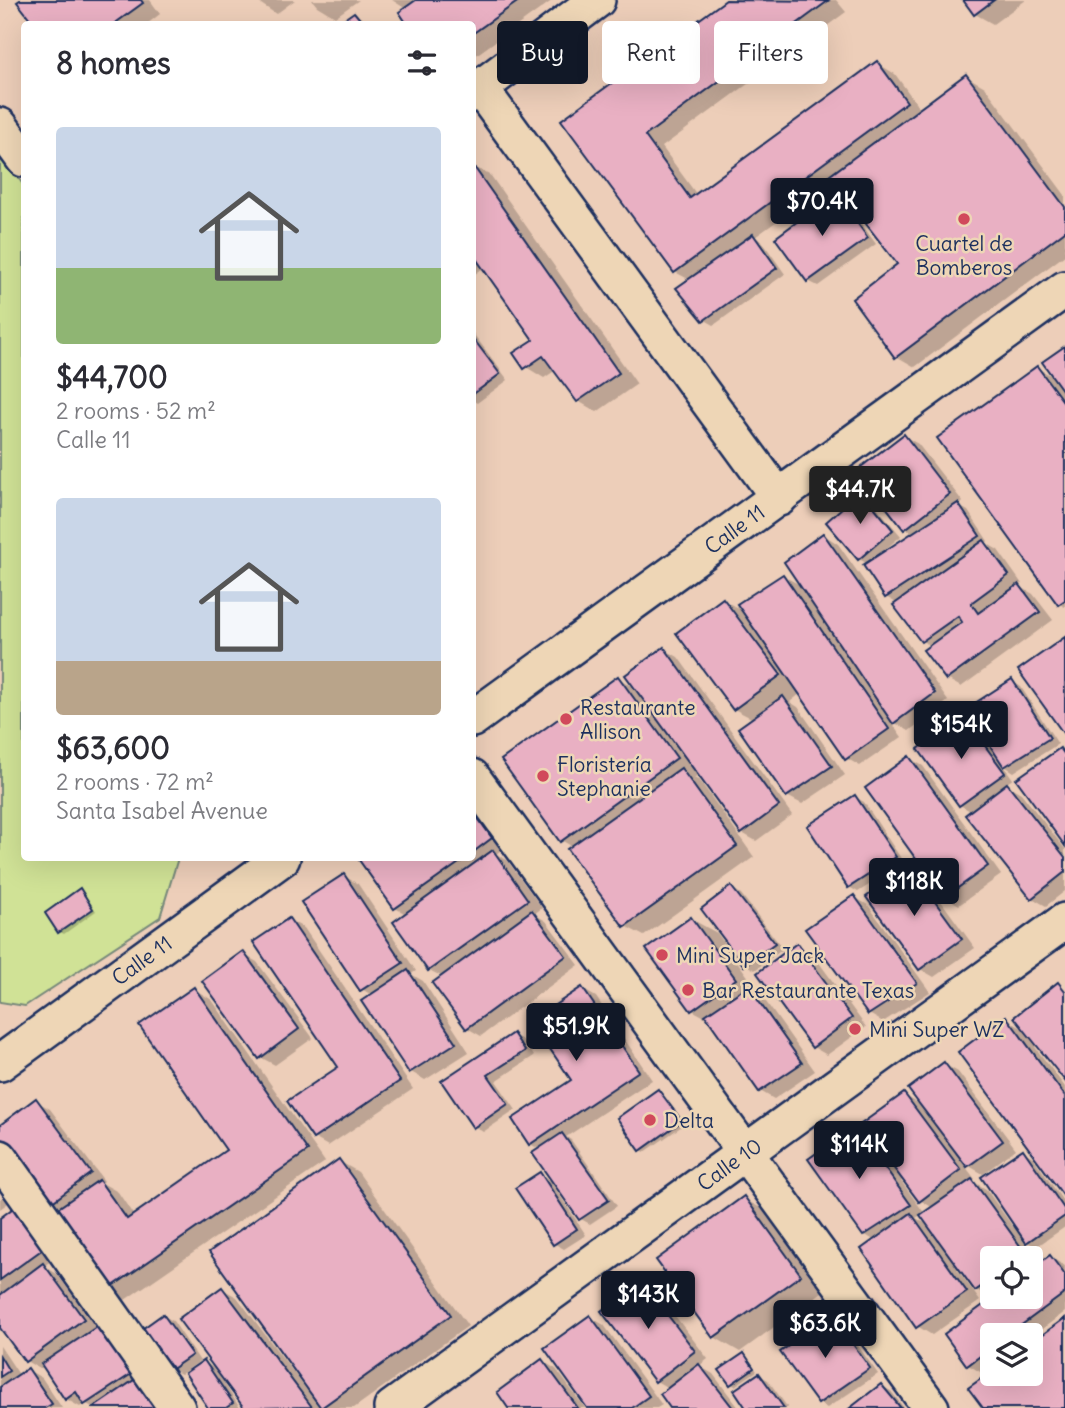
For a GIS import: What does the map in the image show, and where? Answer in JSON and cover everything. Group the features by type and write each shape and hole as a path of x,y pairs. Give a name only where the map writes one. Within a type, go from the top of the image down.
{"street":[{"path":"597,0 476,91 779,498"},
{"path":"0,126 21,155"},
{"name":"Calle 11","path":"476,716 1065,289"},
{"path":"476,782 931,1408"},
{"name":"Calle 11","path":"0,1063 278,861"},
{"name":"Calle 10","path":"392,1408 1065,920"},
{"path":"0,1158 177,1408"}],"green space":[{"path":"0,151 21,182 21,861 177,861 160,917 25,1006 0,1002"}],"building":[{"path":"141,0 143,3 118,21 32,21 17,2"},
{"path":"416,0 520,0 476,31 476,21 405,21 399,12"},
{"path":"726,0 828,1 801,21 714,21 715,84 645,136 690,198 877,61 907,102 674,273 561,120 610,84 700,84 700,21 697,21"},
{"path":"963,0 994,0 974,15"},
{"path":"354,12 362,21 341,21"},
{"name":"Cuartel de Bomberos","path":"966,74 1065,207 1065,231 895,358 852,299 897,264 829,176"},
{"path":"476,170 619,373 577,402 543,356 524,369 513,353 533,340 476,259"},
{"path":"836,193 868,238 807,282 775,238"},
{"path":"753,234 777,268 703,321 676,288"},
{"path":"476,342 500,374 476,392"},
{"path":"1065,346 1065,394 1042,362"},
{"path":"1037,366 1065,404 1065,600 1058,605 937,438"},
{"path":"904,434 950,494 904,530 857,470"},
{"path":"861,491 893,530 858,560 826,522"},
{"path":"958,503 980,536 885,598 863,565"},
{"path":"823,533 935,693 893,724 784,562"},
{"path":"984,540 1009,575 971,603 978,613 1019,584 1040,612 946,680 923,650 962,622 958,616 921,642 893,605"},
{"path":"783,574 889,729 845,760 737,604"},
{"path":"723,598 781,675 733,710 676,633"},
{"path":"1065,637 1065,731 1063,733 1018,670"},
{"path":"664,647 779,806 741,834 625,675"},
{"path":"618,676 677,758 560,842 501,760"},
{"path":"1012,679 1050,738 1004,767 966,709"},
{"path":"783,696 832,766 786,797 738,728"},
{"path":"963,716 1005,773 959,806 918,749"},
{"path":"1060,748 1065,755 1065,846 1016,779"},
{"path":"909,756 988,866 944,898 865,788"},
{"path":"681,768 737,846 624,927 567,849"},
{"path":"1007,783 1065,857 1065,872 1031,899 965,815"},
{"path":"855,795 896,857 848,888 807,826"},
{"path":"476,816 492,838 476,850"},
{"path":"493,850 528,900 428,971 393,922"},
{"path":"360,861 462,861 394,909"},
{"path":"909,866 962,939 919,970 866,897"},
{"path":"344,874 403,963 360,991 301,902"},
{"path":"731,886 775,943 744,966 701,909"},
{"path":"80,888 93,909 58,933 45,913"},
{"path":"854,895 917,983 868,1015 805,929"},
{"path":"532,910 566,956 466,1029 432,983"},
{"path":"691,917 736,979 691,1011 646,949"},
{"path":"289,918 400,1081 313,1139 287,1101 338,1067 253,942"},
{"path":"797,943 852,1018 812,1048 757,973"},
{"path":"243,951 299,1029 259,1059 202,981"},
{"path":"408,970 456,1043 409,1073 361,1001"},
{"path":"1058,982 1065,991 1065,1081 1014,1017"},
{"path":"748,986 802,1063 759,1092 705,1015"},
{"path":"194,987 308,1151 103,1293 48,1215 99,1180 127,1219 226,1150 139,1025"},
{"path":"582,987 639,1071 529,1145 512,1119 571,1080 531,1021"},
{"path":"1006,1016 1065,1096 1065,1198 958,1052"},
{"path":"513,1033 525,1051 488,1075 508,1104 473,1128 441,1081"},
{"path":"944,1062 1003,1141 967,1167 908,1089"},
{"name":"Delta","path":"658,1089 682,1121 640,1151 617,1118"},
{"path":"904,1093 961,1170 919,1202 861,1124"},
{"path":"36,1098 91,1173 47,1206 0,1143 0,1125"},
{"path":"855,1126 911,1205 863,1236 808,1159"},
{"path":"562,1133 609,1200 579,1220 532,1153"},
{"path":"1023,1149 1065,1210 1065,1216 1026,1243 981,1177"},
{"path":"339,1159 451,1315 321,1408 209,1252"},
{"path":"540,1172 577,1229 553,1245 515,1188"},
{"path":"972,1179 1020,1246 980,1246 980,1287 975,1291 920,1215"},
{"path":"744,1196 801,1275 713,1338 656,1260"},
{"path":"24,1200 54,1241 0,1280 0,1218"},
{"path":"911,1213 967,1292 916,1328 861,1249"},
{"path":"1050,1255 1065,1275 1065,1293 1024,1323 980,1323 980,1356 967,1366 944,1334 980,1307 1043,1309 1043,1260"},
{"path":"43,1263 84,1319 25,1362 0,1328 0,1295"},
{"path":"641,1280 695,1351 655,1382 601,1311"},
{"path":"222,1287 312,1407 244,1408 178,1319"},
{"path":"163,1314 192,1355 170,1370 142,1329"},
{"path":"590,1315 649,1396 632,1408 587,1408 544,1348"},
{"path":"832,1315 870,1368 818,1404 780,1352"},
{"path":"1065,1318 1065,1408 983,1408 968,1388 980,1380 980,1386 1043,1386 1043,1334"},
{"path":"107,1320 139,1369 84,1405 76,1392 65,1400 41,1364"},
{"path":"744,1353 754,1368 730,1385 719,1370"},
{"path":"0,1356 9,1371 0,1377"},
{"path":"542,1359 578,1408 508,1408 497,1392"},
{"path":"204,1360 233,1403 226,1408 208,1408 185,1373"},
{"path":"699,1364 733,1408 670,1408 660,1394"},
{"path":"28,1368 52,1404 45,1408 0,1408 0,1387"},
{"path":"759,1373 784,1408 746,1408 734,1390"},
{"path":"140,1376 163,1408 93,1408"},
{"path":"881,1384 901,1408 850,1408"}],"place":[{"name":"Cuartel de Bomberos","path":"964,219"},
{"name":"Restaurante Allison","path":"566,719"},
{"name":"Floristería Stephanie","path":"543,776"},
{"name":"Mini Super Jack","path":"662,955"},
{"name":"Bar Restaurante Texas","path":"688,990"},
{"name":"Mini Super WZ","path":"855,1029"},
{"name":"Delta","path":"650,1120"}]}
